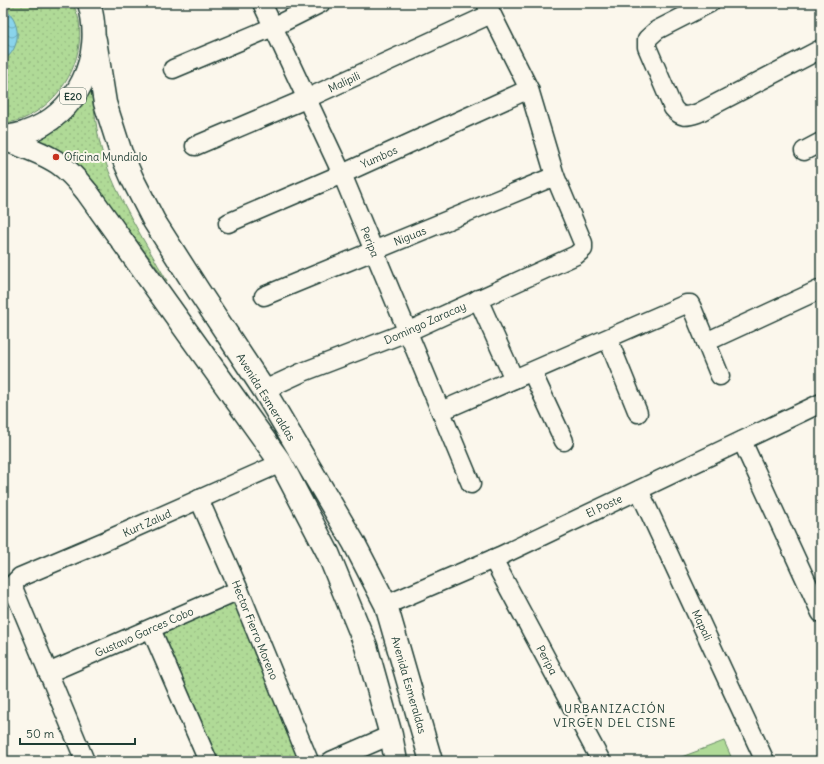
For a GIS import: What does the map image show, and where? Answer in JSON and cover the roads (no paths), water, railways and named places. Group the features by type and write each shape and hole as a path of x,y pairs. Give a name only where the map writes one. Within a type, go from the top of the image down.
{"main road":[{"name":"E20","path":"3,139 25,133 47,122 66,106 81,86 91,62 94,15"},
{"name":"Avenida Esmeraldas","path":"94,15 105,103 121,153 132,178 154,221 264,390 354,543 386,605 430,761"},
{"name":"Avenida Esmeraldas","path":"3,139 42,154 59,163 79,182 158,289 281,463 328,553 366,646 391,735 396,761"}],"street":[{"name":"Peripa","path":"262,3 308,98 342,174 471,484"},
{"path":"173,69 273,27 321,3"},
{"path":"710,3 651,34 647,39 647,48 673,108 682,116 690,116 698,113 821,49"},
{"path":"489,8 529,89 555,176"},
{"name":"Malipili","path":"195,146 308,98 489,8"},
{"name":"Yumbos","path":"228,223 342,174 529,89"},
{"path":"804,151 821,142"},
{"name":"Domingo Zaracay","path":"264,390 303,372 407,332 576,255 583,249 583,243 555,176"},
{"name":"Niguas","path":"264,296 555,176"},
{"path":"706,342 821,289"},
{"path":"478,299 514,379"},
{"path":"441,411 686,304 690,304 720,376"},
{"path":"608,339 638,413"},
{"path":"532,372 564,441"},
{"name":"El Poste","path":"386,605 493,559 821,403"},
{"path":"742,441 821,613"},
{"name":"Kurt Zalud","path":"48,673 14,590 14,583 20,577 281,463"},
{"name":"Mapali","path":"639,490 765,761"},
{"name":"Hector Fierro Moreno","path":"199,499 239,590 309,761"},
{"name":"Peripa","path":"493,559 601,761"},
{"name":"Gustavo Garces Cobo","path":"48,673 239,590"},
{"path":"151,629 208,761"},
{"path":"48,673 85,761"},
{"path":"331,761 391,735"}],"water":[{"path":"3,8 14,20 17,34 14,49 3,61"}],"place":[{"name":"Oficina Mundialo","path":"56,157"}],"district":[{"name":"URBANIZACIÓN VIRGEN DEL CISNE","path":"615,715"}]}
